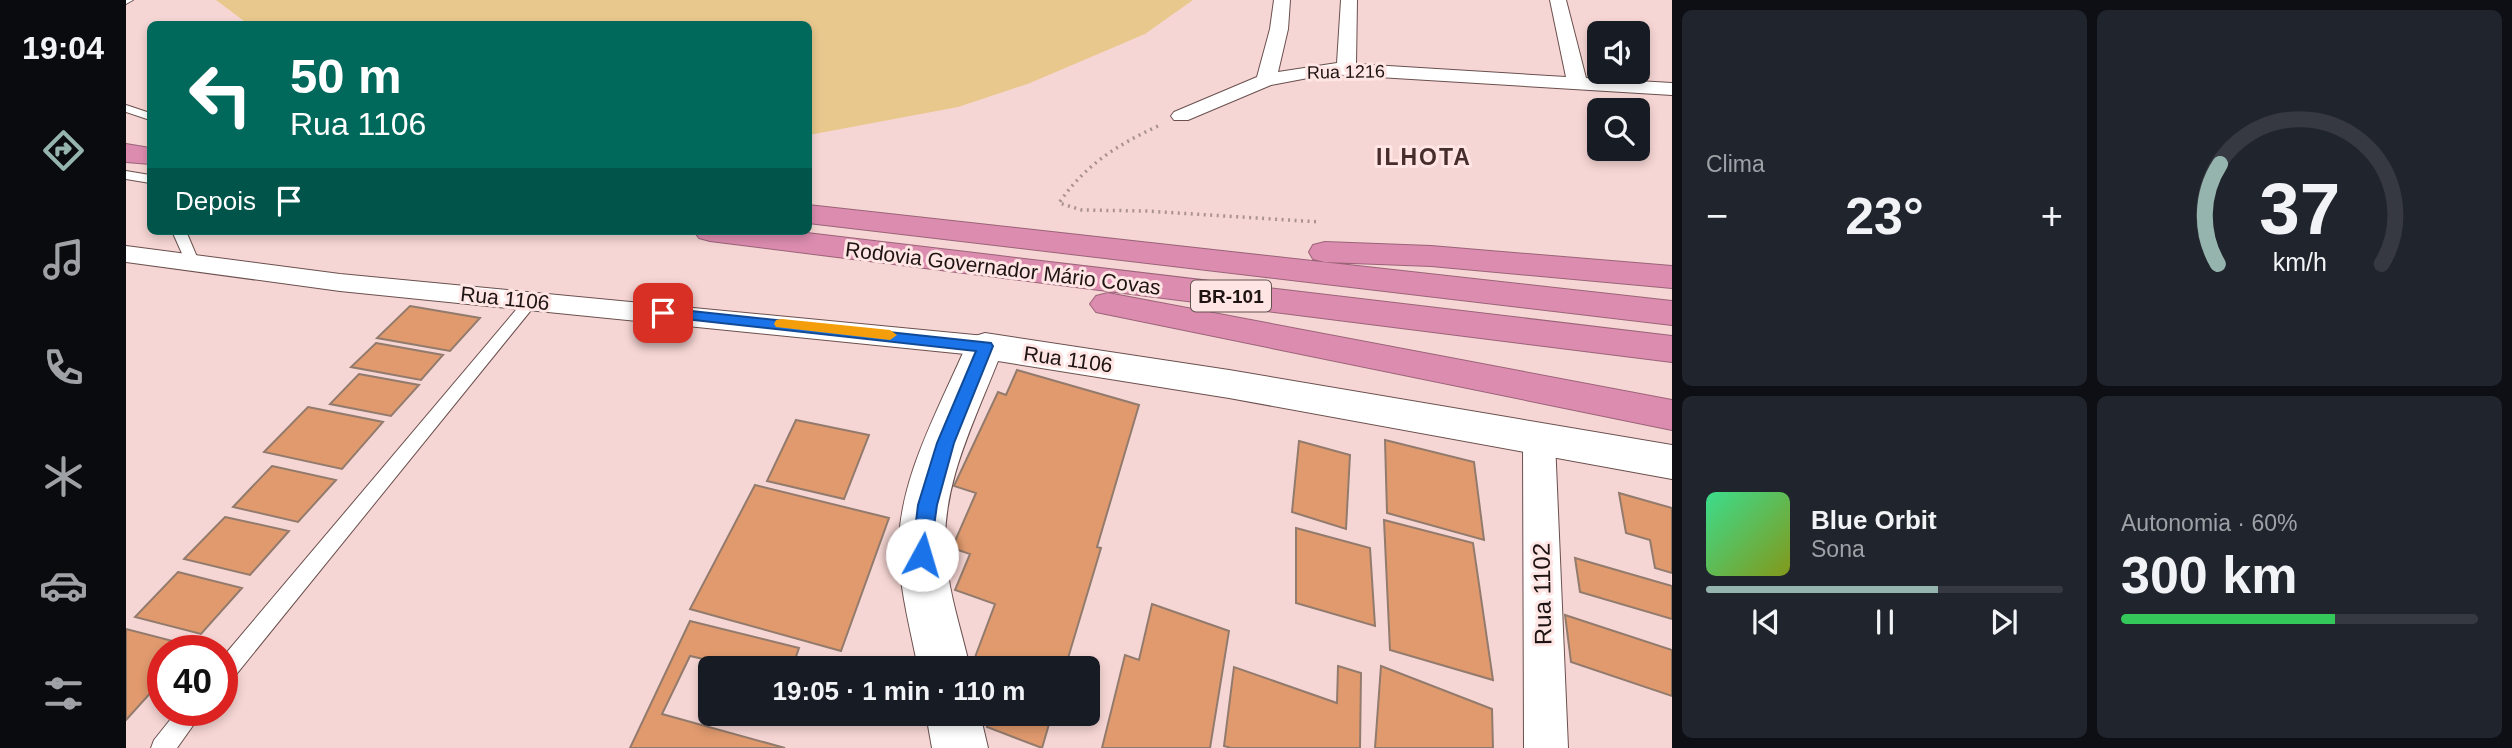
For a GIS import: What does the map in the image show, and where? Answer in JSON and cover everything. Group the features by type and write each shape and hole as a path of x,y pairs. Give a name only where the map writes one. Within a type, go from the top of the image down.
{"highway":[{"path":"126,130 147,133"},
{"path":"126,153 147,156"},
{"name":"Rodovia Governador Mário Covas","path":"812,229 1061,245 1672,313"},
{"name":"Rodovia Governador Mário Covas","path":"812,230 1672,349"},
{"path":"812,231 1672,415"},
{"path":"1061,245 1217,247 1431,256 1672,277"}],"street":[{"path":"1266,80 1279,29 1282,0"},
{"path":"1346,69 1349,0"},
{"path":"1558,0 1577,82"},
{"name":"Rua 1216","path":"1181,116 1266,80 1311,70 1346,69 1672,89"},
{"name":"Rua 1106","path":"126,254 193,264 531,301 985,346 1229,384 1539,441 1672,462"},
{"path":"942,656 922,555 927,505 945,443 985,346"},
{"name":"Rua 1102","path":"1539,441 1546,748"},
{"path":"956,726 960,748"}],"lane":[{"path":"126,108 147,116"},
{"path":"126,176 147,179"},
{"path":"180,235 193,264"},
{"path":"238,656 531,301"},
{"path":"162,748 180,726"}],"path":[{"path":"1181,116 1100,155 1071,184 1059,203 1082,210 1146,211 1326,223"}],"shaded area":[{"path":"216,0 1193,0 1145,34 1030,83 958,107 812,134 812,21 244,21"}],"building":[{"path":"410,306 480,318 450,351 377,338"},
{"path":"376,343 443,355 421,380 351,367"},
{"path":"1017,370 1139,405 1069,656 976,656 995,604 955,590 970,554 952,548 976,493 954,486 998,392 1006,395"},
{"path":"359,374 419,385 391,416 330,404"},
{"path":"308,407 383,422 342,469 264,452"},
{"path":"796,420 869,435 844,499 767,481"},
{"path":"1385,440 1474,462 1484,540 1387,513"},
{"path":"1299,441 1350,455 1346,529 1292,512"},
{"path":"272,466 336,480 298,522 233,507"},
{"path":"755,485 889,518 841,651 690,609"},
{"path":"1619,493 1672,508 1672,573 1655,568 1650,540 1626,533"},
{"path":"225,517 289,531 250,575 184,559"},
{"path":"1384,520 1473,543 1493,680 1390,650"},
{"path":"1296,528 1370,548 1375,626 1296,603"},
{"path":"1575,558 1672,586 1672,619 1580,592"},
{"path":"178,572 242,588 201,634 135,617"},
{"path":"1152,604 1229,631 1210,748 1102,748 1125,655 1139,660"},
{"path":"1565,615 1672,650 1672,696 1571,662"},
{"path":"690,621 799,648 796,656 690,656 662,714 785,748 630,748"},
{"path":"126,629 149,635 147,635 147,697 126,720"},
{"path":"1338,666 1361,673 1360,748 1224,746 1234,667 1337,703"},
{"path":"1381,666 1492,709 1493,748 1375,748"},
{"path":"987,726 1048,726 1042,748"}],"slow traffic":[{"path":"782,324 890,335"}],"district":[{"name":"ILHOTA","path":"1424,157"}],"route":[{"path":"663,313 985,346 945,443 927,505 922,555"}]}
